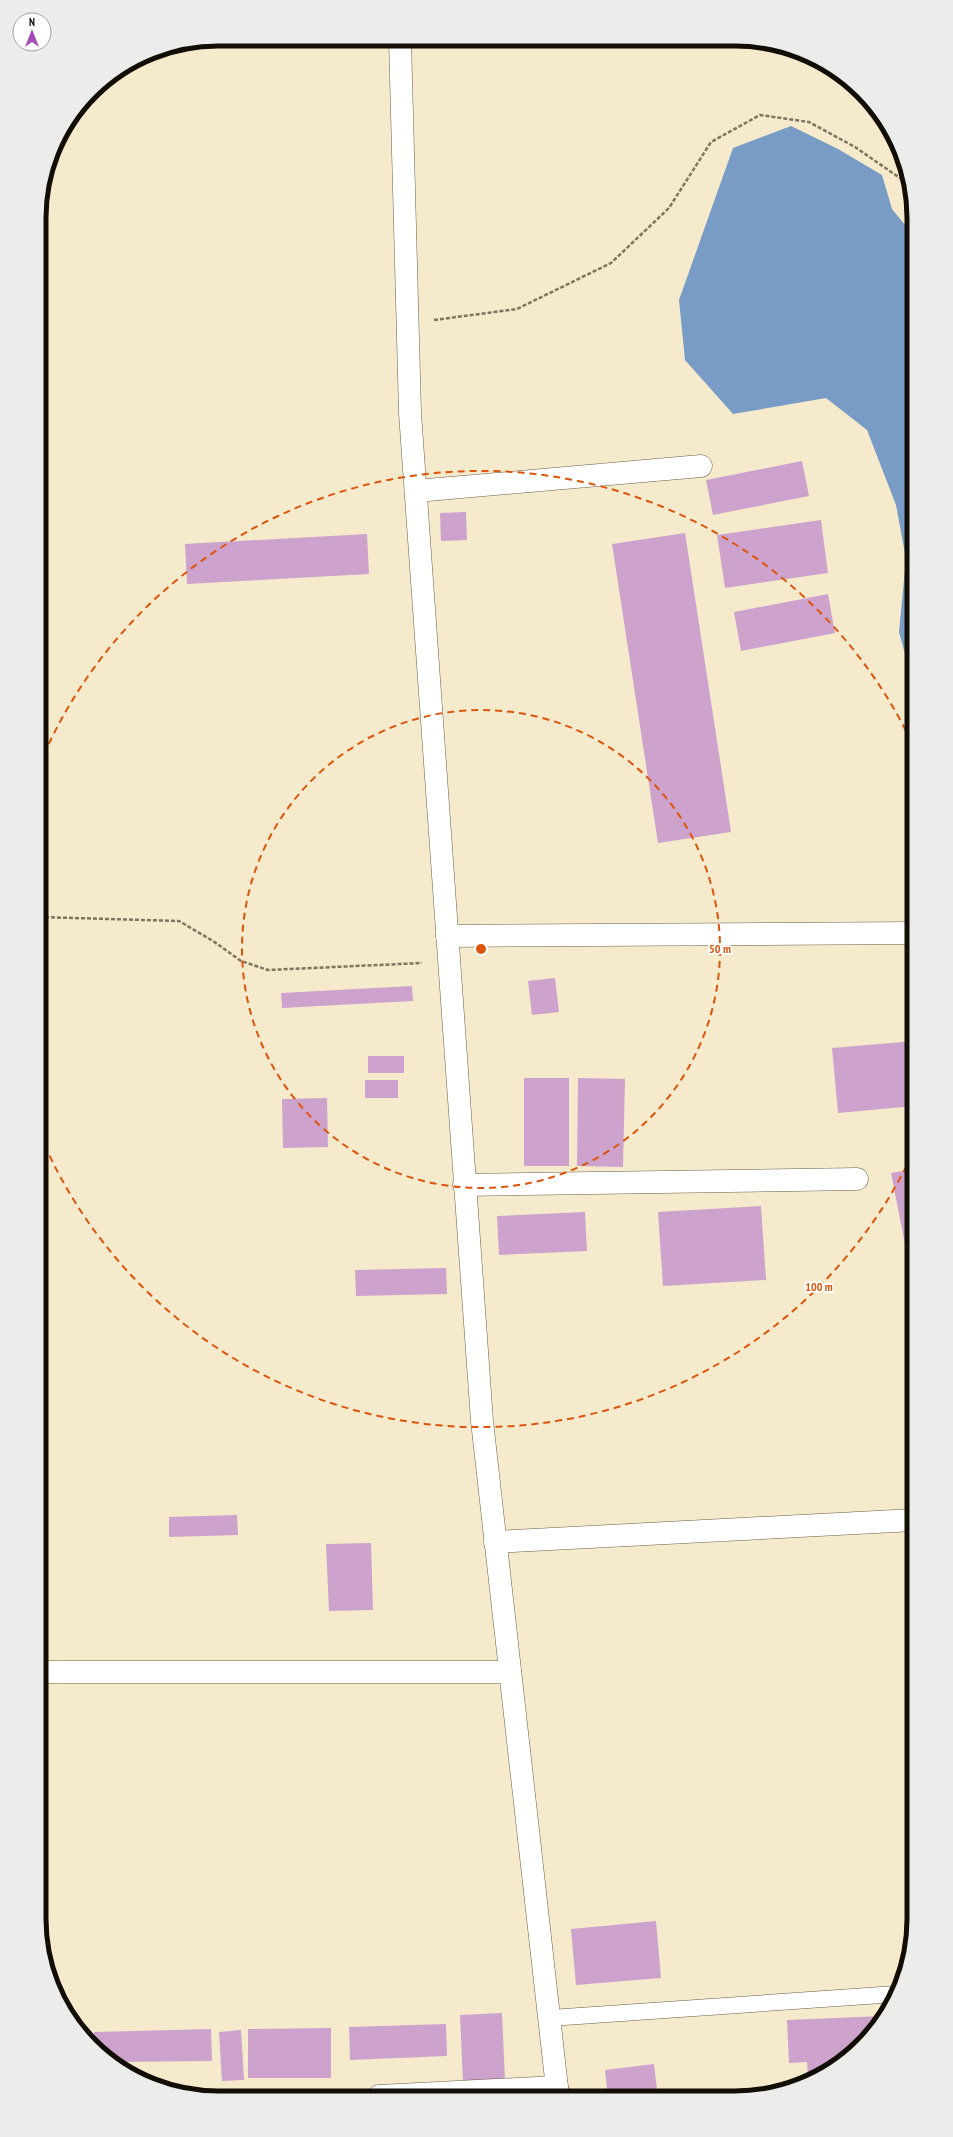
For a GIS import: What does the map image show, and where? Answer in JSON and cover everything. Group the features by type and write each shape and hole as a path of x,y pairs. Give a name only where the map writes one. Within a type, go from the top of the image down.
{"street":[{"path":"400,46 410,413 482,1421 558,2091"},
{"path":"416,491 701,466"},
{"path":"447,936 907,933"},
{"path":"464,1185 857,1179"},
{"path":"495,1542 907,1520"},
{"path":"46,1672 510,1672"}],"lane":[{"path":"550,2018 889,1994"}],"path":[{"path":"408,323 517,308 611,263 669,208 711,142 760,115 809,122 855,147 903,180"},
{"path":"46,917 179,921 213,941 241,961 268,970 449,962"}],"water":[{"path":"791,126 838,149 882,175 892,209 907,227 907,661 899,632 906,559 896,505 867,430 826,398 733,414 685,360 679,300 733,148"}],"building":[{"path":"802,461 809,496 713,515 706,480"},
{"path":"466,512 467,540 441,541 440,513"},
{"path":"821,520 828,573 725,588 717,535"},
{"path":"685,533 731,832 658,843 612,544"},
{"path":"367,534 369,574 187,584 185,544"},
{"path":"828,594 835,633 741,651 734,612"},
{"path":"555,978 559,1012 532,1015 528,981"},
{"path":"412,986 413,1001 282,1008 281,993"},
{"path":"907,1042 907,1107 838,1113 832,1048"},
{"path":"368,1056 404,1056 404,1073 368,1073"},
{"path":"524,1078 569,1078 569,1166 524,1166"},
{"path":"578,1078 625,1079 623,1167 577,1166"},
{"path":"365,1080 398,1080 398,1098 365,1098"},
{"path":"327,1098 328,1147 283,1148 282,1099"},
{"path":"907,1170 907,1244 905,1244 891,1173"},
{"path":"761,1206 766,1280 663,1286 658,1212"},
{"path":"585,1212 587,1251 499,1255 497,1216"},
{"path":"446,1268 447,1294 356,1296 355,1270"},
{"path":"237,1515 238,1535 169,1537 169,1517"},
{"path":"371,1543 373,1610 329,1611 326,1544"},
{"path":"656,1921 661,1978 576,1985 571,1929"},
{"path":"502,2013 505,2081 463,2083 460,2015"},
{"path":"876,2016 857,2041 830,2062 808,2075 807,2062 789,2063 787,2020"},
{"path":"446,2024 447,2056 350,2060 349,2027"},
{"path":"331,2028 331,2078 248,2078 248,2029"},
{"path":"211,2029 212,2061 123,2062 96,2041 94,2038 94,2032"},
{"path":"241,2030 244,2080 222,2081 219,2032"},
{"path":"654,2064 657,2091 607,2091 605,2070"}]}
